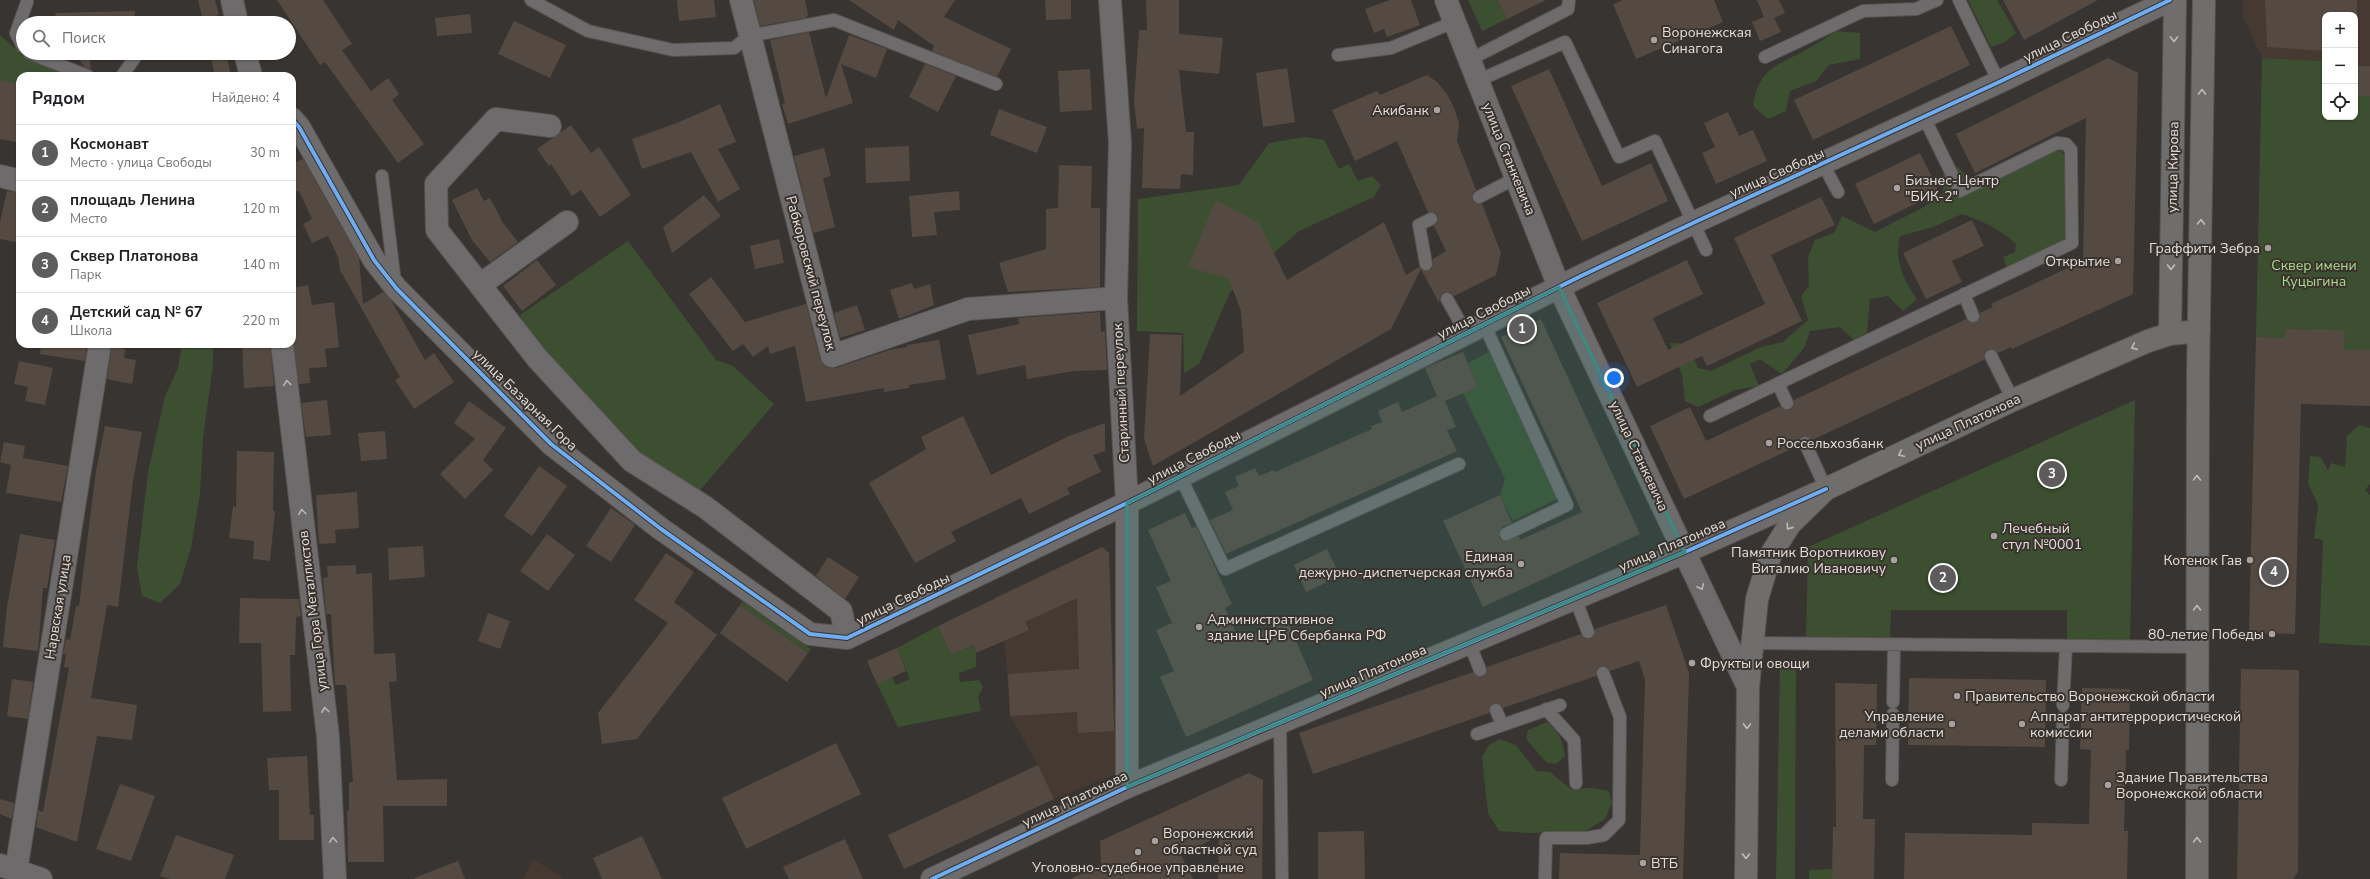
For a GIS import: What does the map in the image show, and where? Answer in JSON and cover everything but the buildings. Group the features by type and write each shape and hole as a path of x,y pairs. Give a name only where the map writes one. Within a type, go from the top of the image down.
{"main road":[{"name":"улица Кирова","path":"2170,334 2175,0"},
{"name":"улица Кирова","path":"2197,879 2199,331 2204,0"},
{"name":"улица Платонова","path":"1826,489 2013,400 2148,341 2170,334 2199,331"},
{"path":"1746,879 1748,687 1757,599 1770,556 1790,524 1826,489"}],"street":[{"path":"232,0 236,16"},
{"name":"Рабкоровский переулок","path":"741,0 832,356 968,309 1116,298"},
{"name":"Старинный переулок","path":"1110,0 1120,143 1116,298 1127,503 1127,787"},
{"name":"улица Станкевича","path":"1446,0 1559,287 1748,687"},
{"name":"улица Свободы","path":"810,634 847,638 1127,503 1559,287 1693,222 1924,117 2170,0"},
{"path":"550,126 496,119 436,184 437,230 537,358 632,461 706,507 841,611 847,638"},
{"name":"улица Базарная Гора","path":"296,124 337,191 374,260 396,288 551,444 661,529 810,634"},
{"path":"0,176 16,180"},
{"path":"480,285 567,222"},
{"name":"Нарвская улица","path":"8,868 99,348"},
{"name":"улица Гора Металлистов","path":"282,348 328,737 335,879"},
{"name":"улица Платонова","path":"932,879 1127,787 1685,552 1826,489"},
{"path":"8,868 41,879"}],"lane":[{"path":"531,0 588,31 673,50 734,48 749,36 834,20 996,84"},
{"path":"1469,60 1568,9 1569,0"},
{"path":"1765,57 1863,11 1916,9 1937,0"},
{"path":"1959,0 1999,82"},
{"path":"22,16 27,2"},
{"path":"1338,55 1390,48 1454,22"},
{"path":"1478,81 1565,42 1618,157 1655,141 1706,250"},
{"path":"48,60 78,72"},
{"path":"125,72 133,60"},
{"path":"1710,416 2072,243 2071,150 2066,144 2057,143 1960,191 1924,117"},
{"path":"1823,164 1838,192"},
{"path":"382,176 396,288"},
{"path":"1479,197 1516,178"},
{"path":"1426,264 1419,225 1431,219"},
{"path":"1964,294 1973,316"},
{"path":"1447,300 1475,329 1567,505 1506,534"},
{"path":"1991,356 2013,400"},
{"path":"1778,384 1787,403"},
{"path":"1805,443 1826,489"},
{"path":"1180,476 1225,569 1459,464"},
{"path":"1575,598 1588,632"},
{"path":"1469,642 1480,670"},
{"path":"1752,643 2197,647"},
{"path":"1893,702 1894,645"},
{"path":"2063,704 2066,646"},
{"path":"1545,879 1546,838 1587,838 1604,835 1619,820 1620,717 1603,673"},
{"path":"1476,734 1560,704"},
{"path":"1546,709 1574,740 1576,783"},
{"path":"1496,710 1502,724"},
{"path":"1892,780 1893,714"},
{"path":"2061,780 2063,718"},
{"path":"1280,722 1282,879"}],"highlighted area":[{"path":"1559,287 1685,552 1127,787 1127,503"}],"shaded area":[{"path":"2243,0 2370,0 2370,96 2358,96 2358,12 2322,12 2322,61 2262,58 2243,17"},
{"path":"1102,547 1109,553 1117,774 1054,799 1038,765 1010,716 1003,620 995,597"},
{"path":"533,859 562,877 563,879 523,879"}],"green space":[{"path":"1468,0 1497,0 1507,19 1482,31"},
{"path":"1968,0 1997,0 2016,33 2005,42 1991,47"},
{"path":"1836,31 1860,33 1860,59 1829,65 1816,81 1790,91 1786,111 1768,119 1753,106 1759,84 1770,71"},
{"path":"0,35 16,49 16,60 36,60 60,72 16,72 16,118 0,109"},
{"name":"Сквер имени Куцыгина","path":"2262,58 2322,61 2322,120 2358,120 2358,96 2370,96 2370,350 2344,350 2345,331 2286,329 2284,338 2256,337"},
{"path":"1305,137 1324,140 1339,169 1349,164 1358,181 1372,176 1381,185 1374,197 1299,231 1230,292 1199,364 1184,373 1183,333 1137,331 1138,199 1239,185 1269,143"},
{"path":"2057,149 2064,154 2068,240 2008,270 2003,257 2015,252 2016,244 2004,234 1990,226 1962,214 1933,227 1900,236 1898,253 1901,269 1917,299 1903,311 1888,296 1870,299 1867,333 1854,340 1840,327 1810,331 1804,348 1782,374 1760,359 1750,364 1759,386 1735,390 1698,407 1685,401 1682,375 1670,343 1688,344 1698,368 1711,371 1761,347 1783,342 1808,320 1801,296 1809,286 1808,257 1815,240 1834,233 1842,216 1875,232 1924,207 1943,193 1943,175 1955,165 1967,175 1987,181"},
{"path":"628,241 716,360 733,366 774,404 696,495 638,458 533,342 520,315"},
{"path":"181,348 213,348 213,365 203,438 200,494 191,548 180,584 160,603 142,596 137,567 148,472 165,396 178,368"},
{"path":"1489,352 1557,499 1513,521 1500,495 1505,479 1463,393 1478,387 1468,363"},
{"path":"2135,400 2130,642 2067,641 2067,610 1891,610 1890,639 1806,638 1808,547"},
{"path":"2359,425 2370,428 2370,484 2365,490 2370,495 2370,646 2319,643 2323,540 2314,538 2318,505 2308,483 2310,456 2321,457 2328,471 2331,463 2345,467 2347,436"},
{"path":"743,601 811,649 808,653 740,605"},
{"path":"938,626 951,655 973,645 976,653 976,667 959,673 960,682 979,680 983,687 978,697 981,711 898,727 877,684 892,677 896,685 910,679 897,648"},
{"path":"1796,660 1795,879 1776,879 1780,661"},
{"path":"1547,722 1555,729 1562,741 1565,756 1556,764 1546,762 1526,739 1528,730"},
{"path":"1500,739 1516,745 1536,771 1550,772 1571,789 1592,788 1609,791 1612,803 1605,819 1586,831 1529,833 1499,831 1488,813 1482,757 1489,745"},
{"path":"1832,869 1832,879 1809,879 1809,870"}],"cycle path":[{"path":"296,124 374,260 396,288 551,444 661,529 810,634 847,638 1127,503 1583,275 1999,82 2170,0"},
{"path":"932,879 1127,787 1685,552 1826,489"}],"place":[{"name":"Воронежская Синагога","path":"1654,40"},
{"name":"Акибанк","path":"1437,110"},
{"name":"Бизнес-Центр \"БИК-2\"","path":"1897,188"},
{"name":"Граффити Зебра","path":"2268,248"},
{"name":"Открытие","path":"2118,261"},
{"name":"Космонавт","path":"1522,329"},
{"name":"Россельхозбанк","path":"1769,443"},
{"name":"Сквер Платонова","path":"2052,474"},
{"name":"Лечебный стул №0001","path":"1994,536"},
{"name":"Памятник Воротникову Виталию Ивановичу","path":"1894,560"},
{"name":"Котенок Гав","path":"2250,560"},
{"name":"Единая дежурно-диспетчерская служба","path":"1521,564"},
{"name":"Детский сад № 67","path":"2274,572"},
{"name":"площадь Ленина","path":"1943,578"},
{"name":"Административное здание ЦРБ Сбербанка РФ","path":"1199,627"},
{"name":"80-летие Победы","path":"2272,634"},
{"name":"Фрукты и овощи","path":"1692,663"},
{"name":"Правительство Воронежской области","path":"1957,696"},
{"name":"Управление делами области","path":"1952,724"},
{"name":"Аппарат антитеррористической комиссии","path":"2022,724"},
{"name":"Здание Правительства Воронежской области","path":"2108,785"},
{"name":"Воронежский областной суд","path":"1155,841"},
{"name":"Уголовно-судебное управление","path":"1138,852"},
{"name":"ВТБ","path":"1643,863"}]}
